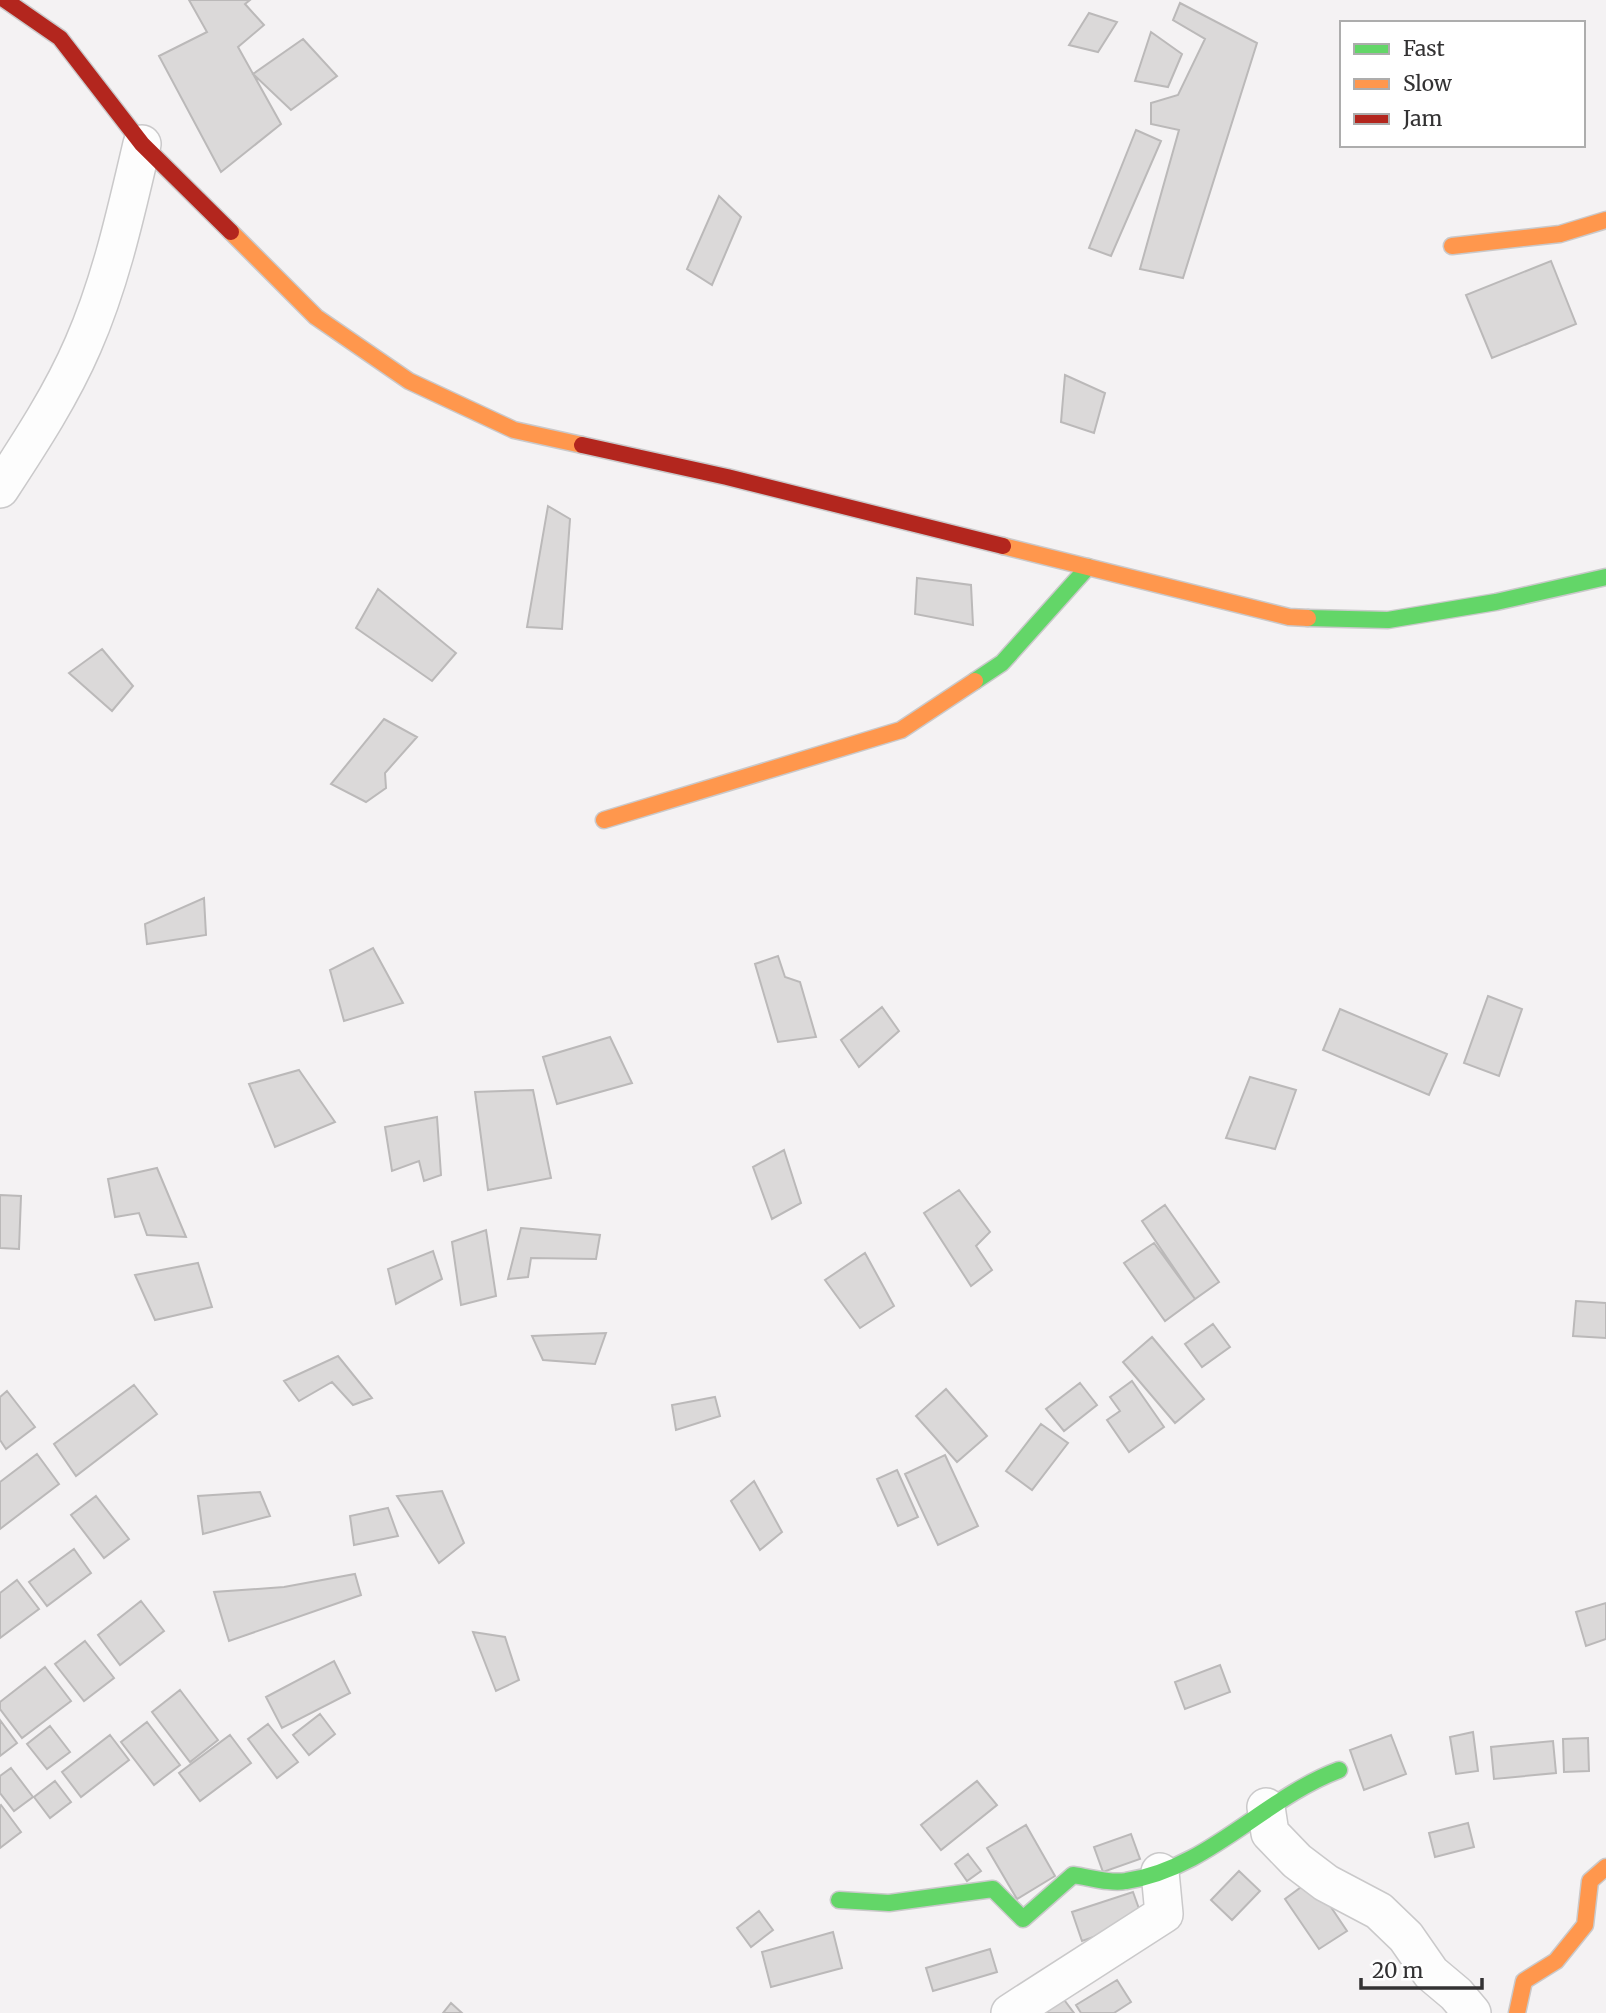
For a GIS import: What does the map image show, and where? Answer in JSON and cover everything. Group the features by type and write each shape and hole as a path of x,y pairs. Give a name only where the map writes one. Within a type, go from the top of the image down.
{"street":[{"path":"5,0 60,38 101,87 142,144 316,317 409,381 514,430 727,477 1289,617 1388,620 1496,601 1606,577"},
{"path":"0,489 41,425 83,345 115,256 142,144"},
{"path":"1452,246 1560,234 1606,220"},
{"path":"604,820 901,730 1002,663 1088,567"},
{"path":"839,1900 889,1903 993,1889 1023,1919 1073,1875 1124,1882 1188,1862 1266,1807 1307,1782 1339,1770"},
{"path":"1266,1807 1269,1833 1297,1861 1326,1883 1380,1912 1406,1937 1430,1973 1456,1994 1472,2013"},
{"path":"1517,2013 1524,1981 1556,1961 1586,1925 1590,1881 1606,1867"},
{"path":"1010,2013 1164,1914 1160,1872"}],"building":[{"path":"189,0 250,0 245,4 264,25 238,47 281,124 221,172 159,56 207,32"},
{"path":"1180,3 1257,43 1183,278 1140,269 1179,130 1151,124 1151,103 1178,95 1205,39 1173,20"},
{"path":"1089,13 1117,22 1098,52 1069,45"},
{"path":"1151,32 1182,54 1168,87 1135,81"},
{"path":"303,39 337,76 291,110 253,74"},
{"path":"1136,130 1161,141 1111,256 1089,248"},
{"path":"719,196 741,217 712,285 687,269"},
{"path":"1551,261 1576,324 1492,358 1466,295"},
{"path":"1065,375 1105,393 1094,433 1061,422"},
{"path":"548,506 570,519 562,629 527,627"},
{"path":"917,578 971,585 973,625 915,614"},
{"path":"378,589 456,653 432,681 356,628"},
{"path":"102,649 133,686 112,711 69,673"},
{"path":"384,719 417,737 385,773 386,788 366,802 331,784"},
{"path":"204,898 206,935 147,944 145,924"},
{"path":"373,948 403,1003 344,1021 330,970"},
{"path":"778,956 785,977 800,982 816,1037 778,1042 755,964"},
{"path":"1488,996 1522,1009 1499,1076 1464,1063"},
{"path":"882,1007 899,1031 859,1067 841,1040"},
{"path":"1340,1009 1447,1054 1429,1095 1323,1050"},
{"path":"610,1037 632,1083 557,1104 543,1057"},
{"path":"299,1070 335,1122 275,1147 249,1084"},
{"path":"1250,1077 1296,1090 1275,1149 1226,1138"},
{"path":"533,1090 551,1178 488,1190 475,1092"},
{"path":"437,1117 441,1175 424,1181 419,1161 392,1171 385,1127"},
{"path":"784,1150 801,1203 772,1219 753,1167"},
{"path":"157,1168 186,1237 147,1235 139,1213 115,1217 108,1179"},
{"path":"959,1190 990,1232 976,1246 992,1270 971,1286 924,1213"},
{"path":"0,1195 21,1196 19,1249 0,1248"},
{"path":"1165,1205 1219,1282 1195,1299 1142,1221"},
{"path":"521,1228 600,1235 596,1259 531,1258 528,1277 508,1279"},
{"path":"486,1230 496,1296 461,1305 452,1242"},
{"path":"1154,1243 1195,1299 1165,1321 1124,1263"},
{"path":"433,1251 442,1279 396,1304 388,1269"},
{"path":"865,1253 894,1306 860,1328 825,1280"},
{"path":"198,1263 212,1307 155,1320 135,1275"},
{"path":"1576,1301 1606,1303 1606,1338 1573,1336"},
{"path":"1213,1324 1230,1347 1202,1367 1185,1344"},
{"path":"606,1333 595,1364 543,1360 532,1336"},
{"path":"1152,1337 1204,1399 1175,1423 1123,1362"},
{"path":"338,1356 372,1398 353,1405 332,1382 299,1401 284,1381"},
{"path":"1132,1381 1164,1427 1129,1452 1107,1420 1120,1411 1110,1397"},
{"path":"1080,1383 1097,1405 1064,1431 1046,1409"},
{"path":"134,1385 157,1414 76,1476 54,1444"},
{"path":"946,1389 987,1436 957,1462 916,1416"},
{"path":"7,1391 35,1427 6,1449 0,1440 0,1397"},
{"path":"715,1397 720,1416 676,1430 672,1405"},
{"path":"1041,1424 1068,1443 1032,1490 1006,1471"},
{"path":"37,1454 59,1484 0,1529 0,1482"},
{"path":"945,1455 978,1526 938,1545 905,1474"},
{"path":"897,1470 918,1517 898,1526 877,1479"},
{"path":"754,1481 782,1532 760,1550 731,1501"},
{"path":"442,1491 464,1543 439,1563 397,1496"},
{"path":"260,1492 270,1516 203,1534 198,1496"},
{"path":"96,1496 129,1539 104,1558 71,1515"},
{"path":"388,1508 398,1536 354,1545 350,1516"},
{"path":"74,1549 91,1573 47,1606 29,1582"},
{"path":"355,1574 361,1595 229,1641 214,1592 284,1587"},
{"path":"17,1580 39,1609 0,1638 0,1593"},
{"path":"141,1601 164,1631 120,1665 98,1635"},
{"path":"1606,1603 1606,1639 1586,1646 1576,1612"},
{"path":"473,1632 505,1637 519,1680 496,1691"},
{"path":"85,1641 114,1678 84,1701 55,1664"},
{"path":"334,1661 350,1693 282,1728 266,1697"},
{"path":"1220,1665 1230,1692 1185,1709 1175,1682"},
{"path":"45,1667 71,1701 22,1738 0,1709 0,1702"},
{"path":"180,1690 218,1740 190,1762 152,1712"},
{"path":"320,1714 335,1734 309,1755 293,1735"},
{"path":"0,1720 17,1743 0,1756"},
{"path":"147,1722 180,1765 154,1785 121,1742"},
{"path":"268,1724 298,1762 277,1778 248,1739"},
{"path":"50,1726 70,1752 47,1769 27,1744"},
{"path":"1473,1732 1478,1771 1456,1774 1450,1737"},
{"path":"110,1735 129,1760 81,1797 62,1772"},
{"path":"230,1735 251,1763 200,1801 179,1773"},
{"path":"1391,1735 1406,1774 1364,1790 1350,1750"},
{"path":"1588,1738 1589,1771 1564,1772 1563,1739"},
{"path":"1553,1741 1556,1773 1494,1779 1491,1747"},
{"path":"11,1768 33,1797 14,1811 0,1793 0,1776"},
{"path":"55,1781 71,1802 50,1818 34,1797"},
{"path":"977,1781 997,1805 941,1850 921,1825"},
{"path":"0,1806 21,1832 0,1848"},
{"path":"1468,1823 1474,1847 1435,1857 1429,1833"},
{"path":"1026,1825 1055,1876 1017,1899 987,1848"},
{"path":"1131,1834 1140,1859 1103,1872 1094,1847"},
{"path":"968,1854 981,1871 967,1881 955,1864"},
{"path":"1239,1871 1260,1891 1232,1920 1211,1900"},
{"path":"1312,1879 1347,1931 1319,1949 1285,1899"},
{"path":"1133,1892 1143,1920 1082,1941 1072,1912"},
{"path":"759,1911 773,1930 751,1947 737,1928"},
{"path":"833,1932 842,1968 771,1987 762,1952"},
{"path":"990,1949 997,1972 933,1991 926,1968"},
{"path":"1117,1980 1131,2002 1114,2013 1081,2013 1076,2005"},
{"path":"1062,1997 1074,2013 1039,2013"},
{"path":"451,2003 462,2013 443,2013"}],"traffic: fast":[{"path":"975,681 1002,663 1088,567"},
{"path":"1308,618 1388,620 1496,602 1606,577"},
{"path":"839,1900 889,1903 993,1889 1023,1919 1073,1875 1120,1882 1156,1874 1210,1848 1286,1797 1339,1770"}],"traffic: slow":[{"path":"1452,246 1560,234 1606,220"},
{"path":"231,232 316,317 409,381 514,430 582,445"},
{"path":"1003,546 1289,617 1308,618"},
{"path":"604,820 901,730 975,681"},
{"path":"1517,2013 1524,1981 1556,1961 1585,1925 1590,1881 1606,1867"}],"traffic: jam":[{"path":"5,0 60,38 142,144 231,232"},
{"path":"582,445 727,477 1003,546"}]}
